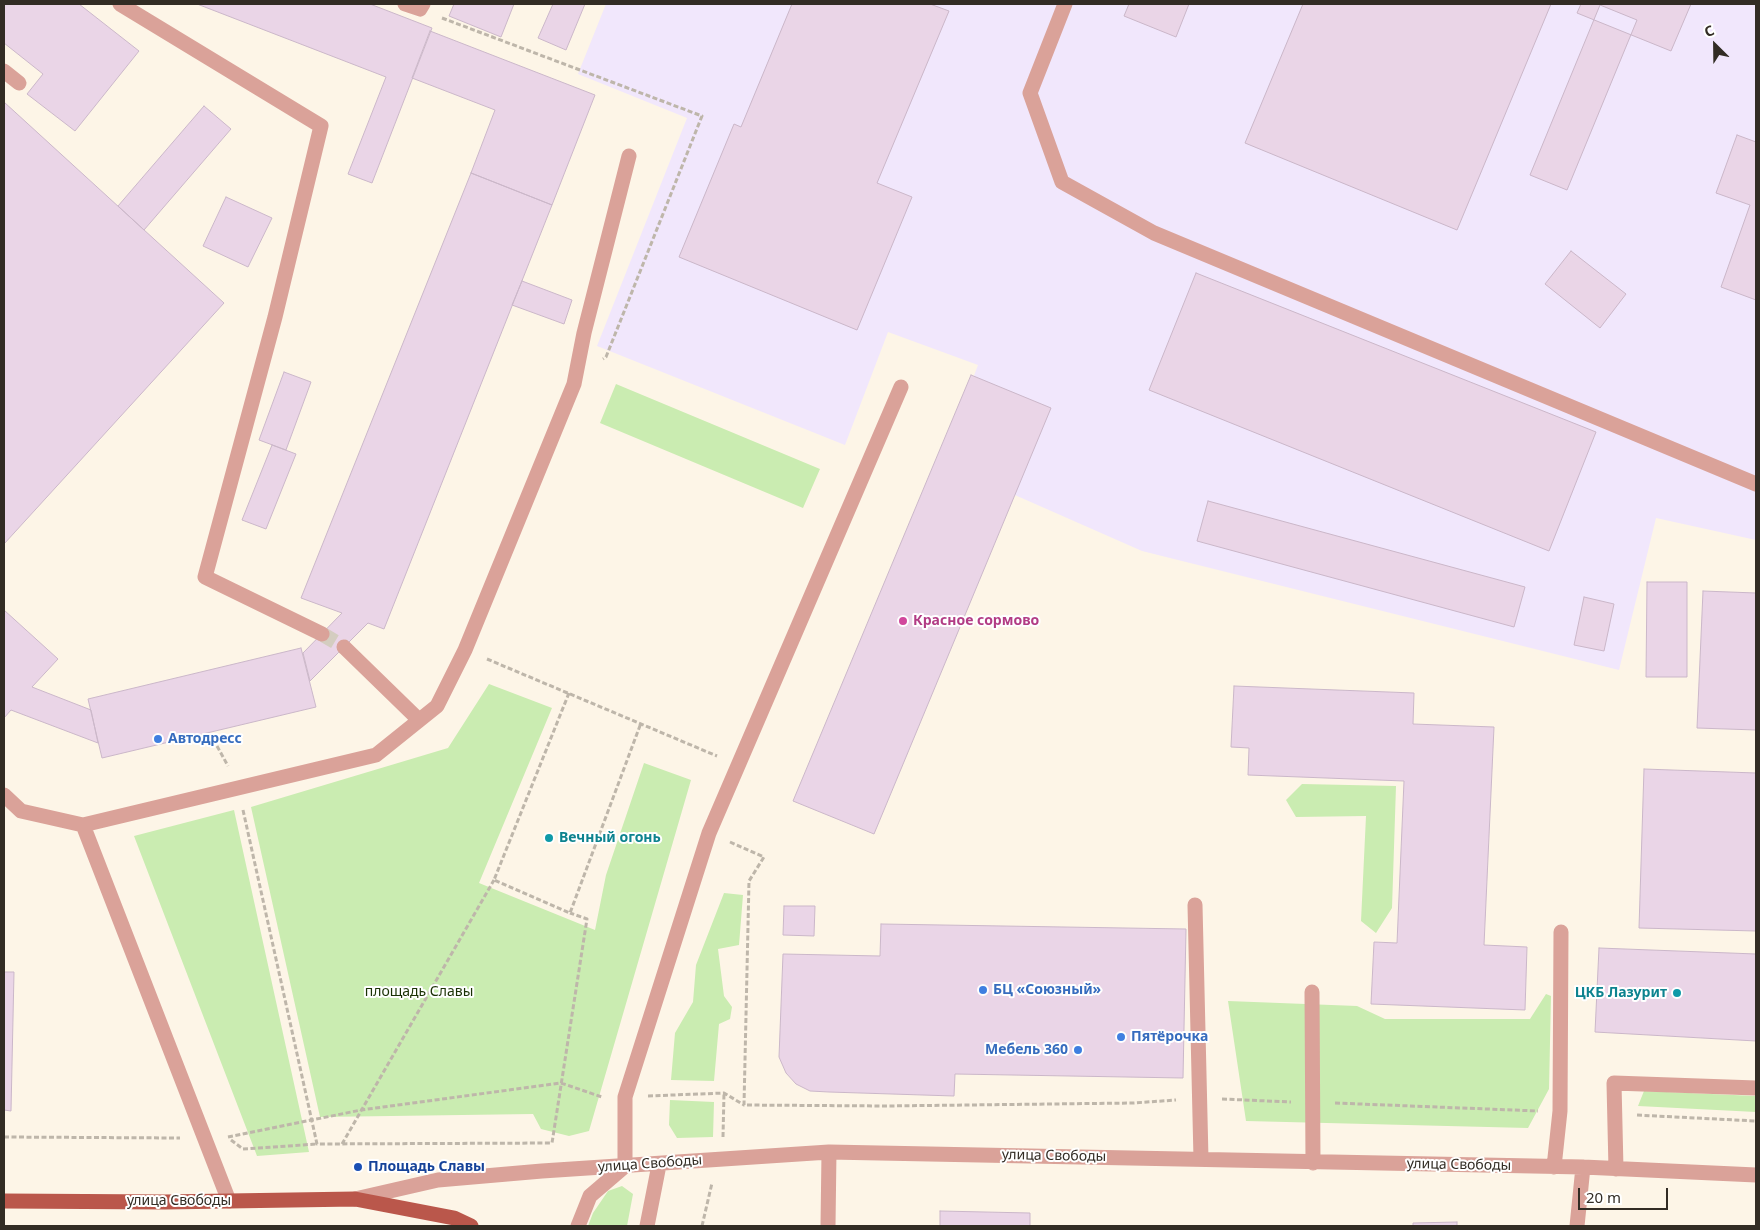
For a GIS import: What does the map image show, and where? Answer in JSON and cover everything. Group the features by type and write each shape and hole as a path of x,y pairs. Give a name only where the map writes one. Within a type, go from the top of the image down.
{"main road":[{"name":"улица Свободы","path":"4,1201 355,1199 454,1218 471,1226"}],"street":[{"path":"120,4 321,126 276,317 205,577 322,634"},
{"path":"406,4 420,9 423,4"},
{"path":"1065,4 1030,93 1062,182 1154,233 1756,484"},
{"path":"4,71 19,83"},
{"path":"4,795 21,811 83,825 376,755 437,706 465,650 574,384 584,333 629,156"},
{"path":"578,1226 590,1196 626,1166 626,1097 709,833 901,387"},
{"path":"344,647 419,720"},
{"path":"83,825 229,1201"},
{"path":"1195,905 1200,1159"},
{"path":"1554,1167 1560,1111 1561,932"},
{"path":"1312,992 1313,1163"},
{"path":"1616,1169 1614,1084 1756,1088"},
{"path":"828,1226 829,1152"},
{"name":"улица Свободы","path":"355,1199 438,1180 829,1152 1583,1167 1756,1175"},
{"path":"647,1226 659,1165"},
{"path":"1577,1226 1583,1167"}],"path":[{"path":"465,650 717,754 714,763"},
{"path":"342,1144 494,880 569,693"},
{"path":"570,913 641,723"},
{"path":"218,746 238,788 317,1144"},
{"path":"709,833 764,857 749,881 744,1105"},
{"path":"226,1137 243,1149 317,1144 552,1143 587,919 494,880"},
{"path":"4,1137 226,1137 362,1110 561,1083 599,1097"},
{"path":"626,1097 724,1093 744,1105 1133,1103 1200,1099 1560,1111"},
{"path":"1615,1114 1756,1121"}],"shaded area":[{"path":"606,4 1756,4 1756,540 1656,518 1619,670 1142,551 1008,492 972,381 978,365 888,332 845,445 597,346 687,118 578,74"}],"green space":[{"path":"616,384 820,469 803,508 600,423"},
{"name":"площадь Славы","path":"489,684 552,708 479,883 595,930 606,875 644,763 691,780 589,1131 569,1136 541,1129 533,1114 320,1117 251,807 448,748"},
{"path":"1302,784 1396,786 1392,908 1376,933 1361,921 1366,816 1296,817 1286,800"},
{"path":"234,810 309,1152 257,1156 134,836"},
{"path":"724,893 743,895 739,945 718,949 724,996 732,1007 730,1019 719,1024 714,1081 671,1080 675,1033 693,1002 696,965"},
{"path":"1546,994 1551,996 1549,1089 1528,1128 1246,1121 1228,1001 1357,1006 1385,1019 1530,1019"},
{"path":"1644,1091 1756,1096 1756,1112 1638,1106"},
{"path":"670,1100 714,1102 713,1137 677,1138 669,1125"},
{"path":"622,1186 633,1194 627,1226 588,1226 593,1213 608,1191"}],"building":[{"path":"4,4 79,4 139,51 75,131 27,94 43,74 4,43"},
{"path":"197,4 370,4 432,28 372,183 348,174 386,77"},
{"path":"454,4 514,4 501,37 449,16"},
{"path":"553,4 585,4 566,50 538,38"},
{"path":"792,4 930,4 949,11 877,183 912,197 857,330 679,257 734,124 741,127"},
{"path":"1129,4 1189,4 1176,37 1124,16"},
{"path":"1303,4 1551,4 1457,230 1245,143"},
{"path":"1581,4 1691,4 1671,51 1577,13"},
{"path":"1600,5 1637,20 1567,190 1530,175"},
{"path":"430,31 595,95 552,205 471,173 495,110 412,78"},
{"path":"4,102 224,303 4,544"},
{"path":"204,106 231,129 144,230 118,206"},
{"path":"1737,135 1756,142 1756,300 1721,287 1750,205 1716,193"},
{"path":"471,173 552,205 384,629 368,623 310,681 303,653 342,613 301,598"},
{"path":"226,197 272,218 248,267 203,246"},
{"path":"1571,251 1626,294 1600,328 1545,284"},
{"path":"1196,273 1596,432 1549,551 1149,390"},
{"path":"522,281 572,300 564,324 512,305"},
{"path":"284,372 311,382 286,450 259,440"},
{"path":"971,375 1051,408 874,834 793,801"},
{"path":"272,445 296,454 266,529 242,520"},
{"path":"1208,501 1525,587 1514,627 1197,541"},
{"path":"1647,582 1687,582 1687,677 1646,677"},
{"path":"1703,591 1756,593 1756,730 1697,728"},
{"path":"1584,597 1614,604 1604,651 1574,645"},
{"path":"4,610 58,659 32,687 91,710 98,743 11,710 4,718"},
{"path":"301,648 316,707 102,758 88,699"},
{"path":"1234,686 1414,693 1413,724 1494,727 1484,945 1527,947 1525,1010 1371,1004 1374,942 1397,943 1404,781 1248,775 1249,748 1231,747"},
{"path":"1644,769 1756,773 1756,931 1639,928"},
{"path":"784,906 815,906 814,936 783,935"},
{"name":"БЦ «Союзный»","path":"881,924 1186,929 1183,1078 955,1074 954,1096 810,1091 796,1084 786,1073 779,1057 783,954 880,956"},
{"name":"ЦКБ Лазурит","path":"1599,948 1756,954 1756,1041 1595,1032"},
{"path":"4,972 14,972 11,1111 4,1110"},
{"path":"940,1211 1030,1213 1030,1226 940,1226"},
{"path":"1457,1222 1457,1226 1413,1226 1413,1223"}],"tunnel":[{"path":"322,634 344,647"}],"place":[{"name":"Красное сормово","path":"903,621"},
{"name":"Автодресс","path":"158,739"},
{"name":"Вечный огонь","path":"549,838"},
{"name":"БЦ «Союзный»","path":"983,990"},
{"name":"ЦКБ Лазурит","path":"1677,993"},
{"name":"Пятёрочка","path":"1121,1037"},
{"name":"Мебель 360","path":"1078,1050"},
{"name":"Площадь Славы","path":"358,1167"}]}
